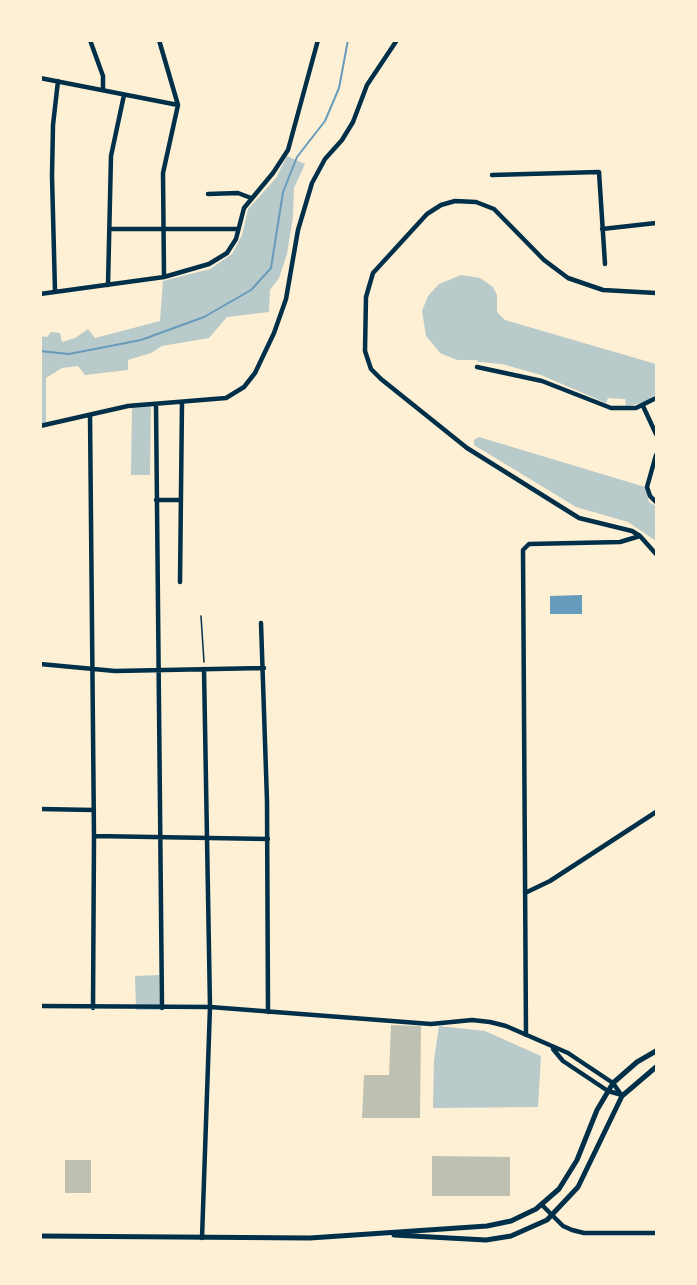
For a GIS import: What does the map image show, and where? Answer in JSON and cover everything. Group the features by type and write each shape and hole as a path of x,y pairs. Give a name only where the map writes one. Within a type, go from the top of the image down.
{"street":[{"path":"90,40 103,76 103,90"},
{"path":"159,40 178,105 163,173 164,277"},
{"path":"40,294 164,277 221,259 232,247 244,208 250,198 273,173 288,150 318,40"},
{"path":"40,426 128,406 226,398 244,387 255,373 274,333 286,299 298,230 312,183 325,159 342,140 353,122 367,85 397,40"},
{"path":"40,78 178,105"},
{"path":"55,291 52,176 53,125 58,81"},
{"path":"108,285 111,156 124,95"},
{"path":"492,174 599,172 605,264"},
{"path":"208,194 238,193 250,198"},
{"path":"657,293 603,290 568,278 543,260 502,215 481,203 463,200 441,205 422,219 376,269 370,280 366,297 364,351 371,369 381,379 467,448 579,518 632,531 657,554"},
{"path":"602,228 657,223"},
{"path":"111,228 238,229"},
{"path":"477,367 542,381 611,408 643,406 657,398"},
{"path":"180,582 179,500 182,402"},
{"path":"156,404 162,1008"},
{"path":"643,406 657,434"},
{"path":"90,415 94,810 93,1008"},
{"path":"657,455 647,488 650,496 657,502"},
{"path":"156,500 179,500"},
{"path":"526,1035 524,550 529,544 614,542 640,536"},
{"path":"261,623 268,839 268,1012"},
{"path":"40,664 93,670 264,668"},
{"path":"202,1238 210,1007 204,669"},
{"path":"40,809 94,810"},
{"path":"525,893 550,881 657,812"},
{"path":"94,836 268,839"},
{"path":"40,1006 210,1007 431,1024 482,1020 502,1024 554,1049 568,1053 613,1083 622,1095"},
{"path":"554,1049 563,1061 608,1091 622,1095"},
{"path":"40,1236 255,1241 389,1234 499,1224 522,1217 542,1205 568,1175 613,1083 638,1062 657,1051"},
{"path":"389,1234 486,1239 511,1236 532,1228 552,1216 569,1199 582,1179 622,1095 657,1067"},
{"path":"542,1205 563,1226 584,1233 657,1233"}],"path":[{"path":"201,616 204,669"}],"shaded area":[{"path":"287,156 305,164 294,188 293,217 287,254 279,278 270,290 269,312 227,317 209,338 162,346 151,353 128,360 128,370 85,375 78,366 62,368 46,378 46,427 41,428 40,336 47,337 51,332 60,333 62,342 75,338 88,329 95,338 160,321 163,281 210,269 232,254 242,235 248,209 276,178"},
{"path":"461,275 480,278 493,287 497,295 497,312 505,320 656,364 656,394 645,402 632,405 626,406 625,399 608,398 606,403 541,375 502,364 457,360 440,353 426,336 422,311 428,296 439,284"},
{"path":"151,402 150,475 131,475 132,403"},
{"path":"479,437 645,487 649,502 656,506 656,541 628,522 576,507 474,445 474,440"},
{"path":"159,975 160,1010 136,1010 135,976"},
{"path":"439,1026 485,1031 541,1056 538,1107 433,1108 434,1060"}],"water":[{"path":"582,595 582,614 550,614 550,596"}],"building":[{"path":"391,1025 421,1026 420,1118 362,1118 364,1075 389,1075"},
{"path":"432,1156 510,1157 510,1196 432,1196"},
{"path":"65,1160 91,1160 91,1193 65,1193"}],"waterway":[{"path":"40,351 69,354 141,340 204,317 251,290 271,268 283,192 297,157 325,121 339,88 348,40"}]}
